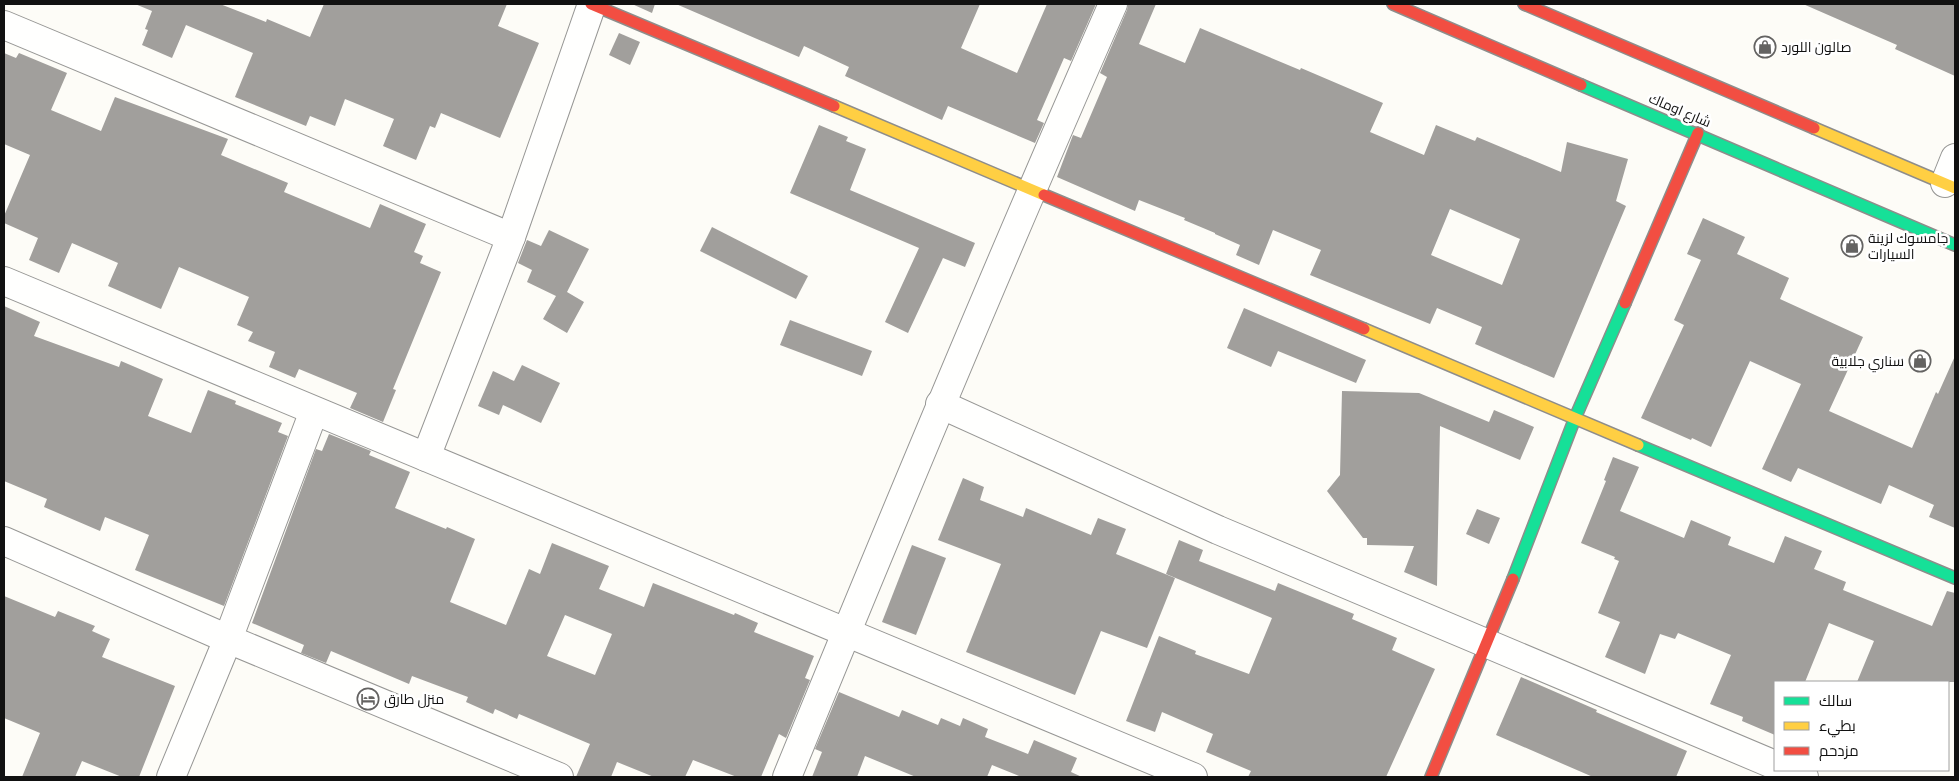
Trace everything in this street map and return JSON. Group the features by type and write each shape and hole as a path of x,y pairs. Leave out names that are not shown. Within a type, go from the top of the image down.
{"street":[{"path":"426,458 511,237 591,4 1955,578"},
{"path":"787,777 940,404 1113,4"},
{"name":"شارع اوماك","path":"1393,4 1955,244"},
{"path":"1524,4 1950,185 1955,158"},
{"path":"4,25 511,237"},
{"path":"1431,777 1531,536 1575,418 1698,134"},
{"path":"4,281 1194,777"},
{"path":"940,404 1218,530 1774,765"},
{"path":"171,777 228,639 314,411"},
{"path":"4,541 228,639 559,777"},
{"path":"1789,771 1804,777"}],"building":[{"path":"135,4 220,4 266,22 267,19 310,37 324,4 507,4 498,26 539,43 500,138 441,113 435,128 430,126 416,160 383,146 394,119 345,99 335,126 310,116 306,126 235,97 253,53 186,25 172,58 142,45 148,30 145,29 152,11"},
{"path":"632,4 655,4 652,13"},
{"path":"676,4 980,4 961,48 1017,73 1047,4 1096,4 1071,61 1064,58 1037,120 1044,123 1035,143 948,106 942,120 845,76 849,67 804,46 799,57"},
{"path":"1128,4 1156,4 1139,44 1185,63 1200,28 1383,103 1370,132 1424,155 1436,125 1475,141 1477,137 1561,172 1567,142 1628,159 1616,201 1626,206 1554,378 1475,344 1482,327 1437,308 1430,324 1310,275 1321,250 1273,230 1259,265 1236,255 1240,245 1184,220 1185,218 1139,200 1135,211 1057,177 1073,135 1081,138 1107,77 1100,73","holes":["1450,209 1520,239 1502,285 1431,255"]},
{"path":"1803,4 1955,4 1955,76 1895,49 1897,45"},
{"path":"619,33 640,42 630,65 609,55"},
{"path":"4,53 16,58 19,53 67,73 51,110 101,131 115,97 228,139 221,155 288,183 284,192 370,228 380,204 426,224 414,252 423,256 420,263 441,272 393,389 396,390 383,422 350,408 357,393 299,369 295,378 269,367 275,352 248,341 253,332 237,325 249,297 179,267 161,309 108,286 118,263 72,243 59,273 29,260 38,238 4,223 4,216 30,155 4,144"},
{"path":"819,125 848,137 846,141 866,149 850,190 975,243 965,267 943,258 908,333 885,322 919,248 790,193"},
{"path":"1703,218 1745,237 1737,254 1789,278 1780,299 1863,337 1829,411 1912,448 1936,392 1938,394 1955,356 1955,528 1929,517 1934,505 1889,485 1881,504 1798,468 1791,482 1762,469 1801,384 1750,361 1711,447 1641,418 1684,325 1674,320 1701,260 1687,254"},
{"path":"712,227 808,276 796,299 700,251"},
{"path":"549,230 589,249 567,292 584,302 567,333 543,319 556,296 527,282 532,270 518,263 527,240 541,246"},
{"path":"4,306 40,322 34,336 119,367 121,361 163,379 148,416 191,433 208,390 236,401 235,404 282,423 278,432 288,436 224,606 135,570 149,535 105,517 100,531 44,507 47,499 4,481"},
{"path":"1244,308 1366,360 1356,383 1278,351 1271,367 1227,348"},
{"path":"790,320 872,351 862,376 780,345"},
{"path":"522,365 560,383 541,423 503,405 499,415 478,406 493,371 514,381"},
{"path":"1342,391 1419,393 1489,422 1494,410 1534,427 1520,460 1440,426 1437,586 1404,572 1414,546 1367,545 1367,538 1363,538 1327,491 1340,475"},
{"path":"329,434 371,451 369,455 410,472 395,508 475,539 450,602 506,625 529,569 540,574 552,543 609,566 599,589 644,607 653,583 758,623 754,632 814,656 805,678 810,680 786,738 779,734 761,777 737,777 693,760 685,777 654,777 617,762 611,777 576,777 590,744 519,714 517,719 495,709 493,714 466,702 468,697 412,676 409,684 331,651 326,663 301,653 304,645 252,623 316,449 322,451","holes":["565,615 612,634 595,675 547,656"]},
{"path":"1613,457 1639,467 1620,511 1684,538 1691,520 1731,537 1728,545 1774,563 1785,536 1822,551 1814,569 1846,582 1843,590 1932,626 1947,591 1955,593 1955,682 1857,681 1874,641 1829,623 1805,681 1774,681 1774,735 1742,721 1743,717 1710,704 1731,655 1678,633 1675,639 1660,634 1645,674 1605,657 1620,622 1598,613 1619,561 1614,559 1615,557 1581,543 1606,481 1604,480"},
{"path":"963,478 984,487 980,500 1023,517 1026,508 1091,535 1098,518 1126,529 1116,554 1175,578 1147,648 1101,631 1075,695 966,652 1001,564 938,540"},
{"path":"1477,509 1500,518 1489,544 1466,534"},
{"path":"1179,540 1203,550 1199,561 1275,591 1278,583 1354,614 1352,619 1397,638 1392,650 1435,669 1386,777 1248,777 1251,771 1206,752 1213,734 1162,712 1155,732 1126,721 1159,636 1196,651 1195,654 1249,674 1272,618 1166,574"},
{"path":"912,545 946,558 916,635 882,622"},
{"path":"4,596 55,617 58,611 95,626 92,631 110,639 102,657 175,686 139,777 122,777 82,761 75,777 22,777 40,733 4,718"},
{"path":"1521,677 1687,751 1676,777 1593,777 1496,735"},
{"path":"839,692 899,717 902,710 938,725 941,718 960,726 963,718 988,729 985,737 1028,754 1034,740 1077,758 1071,772 1082,777 1018,777 992,765 987,777 916,777 865,756 857,777 812,777 822,752 815,749"}],"traffic: fast":[{"path":"1581,85 1955,245"},
{"path":"1513,579 1575,418 1625,303"},
{"path":"1638,445 1955,578"}],"traffic: slow":[{"path":"834,106 1044,195"},
{"path":"1814,128 1955,188"},
{"path":"1364,329 1638,445"}],"traffic: jam":[{"path":"591,4 834,106"},
{"path":"1393,4 1581,85"},
{"path":"1524,4 1814,128"},
{"path":"1625,303 1698,133"},
{"path":"1044,195 1364,329"},
{"path":"1431,777 1513,579"}],"place":[{"name":"صالون اللورد","path":"1765,47"},
{"name":"جامسوك لزينة السيارات","path":"1852,246"},
{"name":"سناري جلابية","path":"1920,361"},
{"name":"منزل طارق","path":"368,699"}]}
